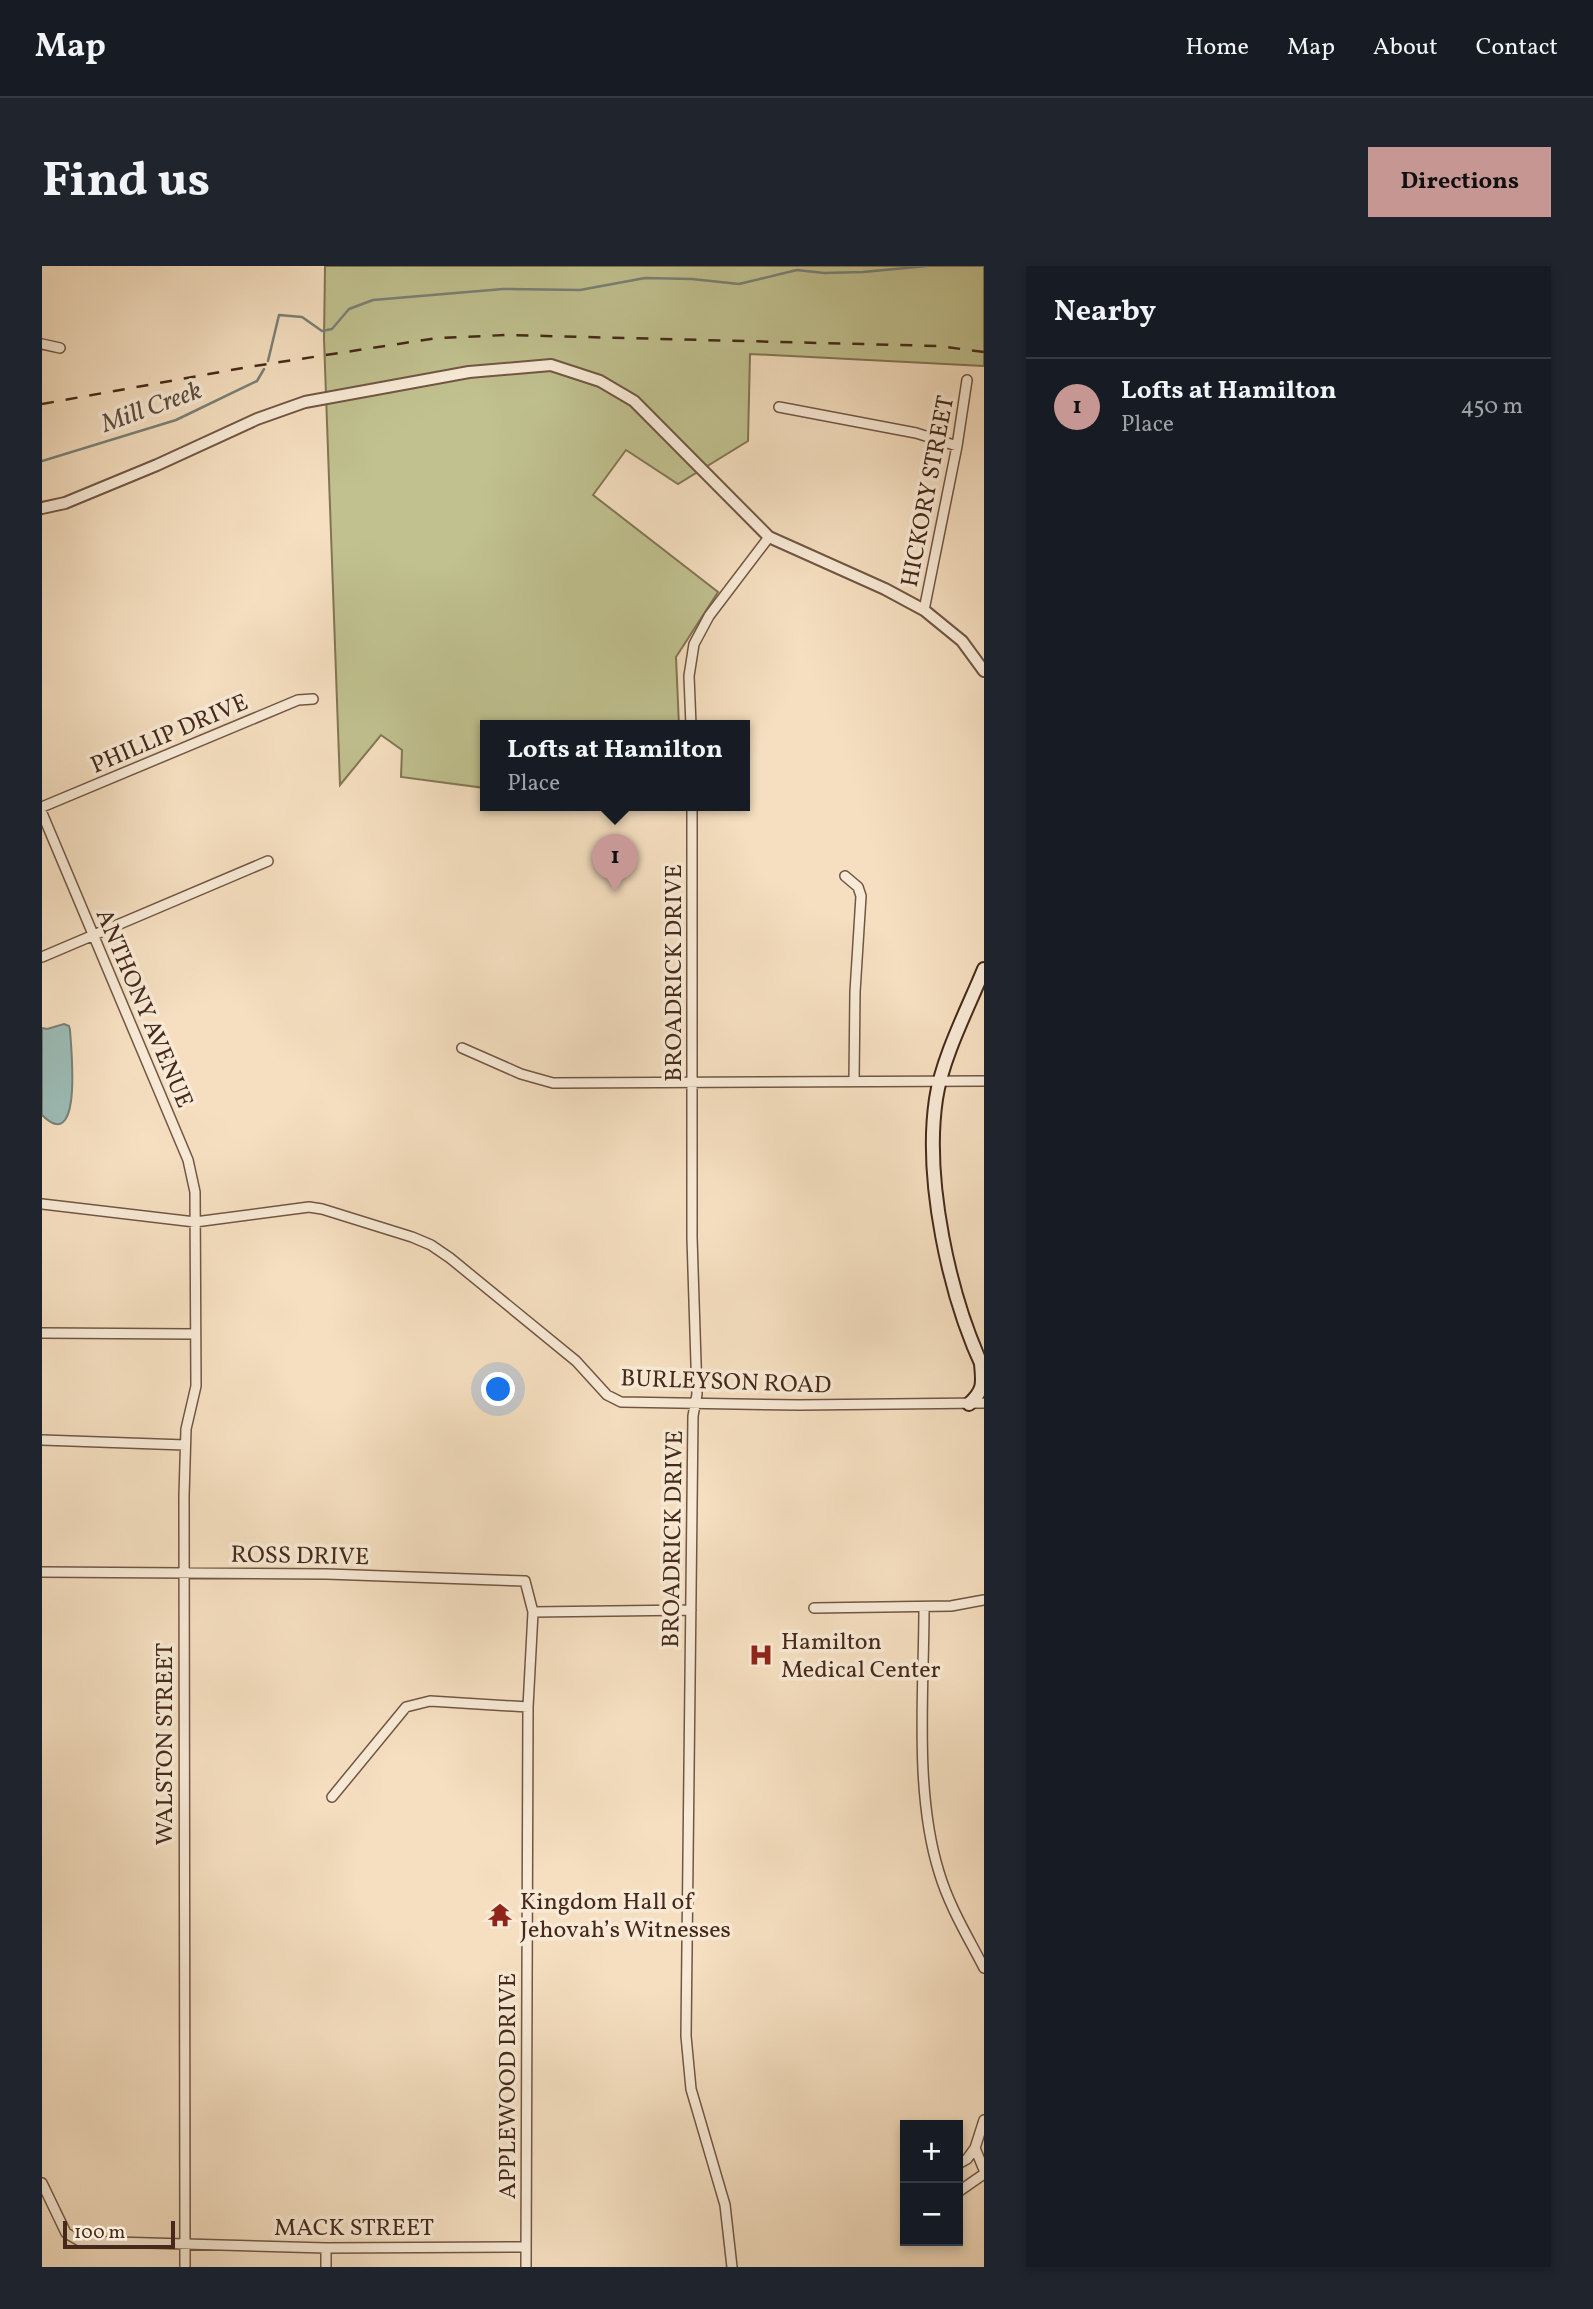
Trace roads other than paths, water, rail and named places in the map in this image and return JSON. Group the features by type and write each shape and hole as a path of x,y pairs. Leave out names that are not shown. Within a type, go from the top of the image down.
{"main road":[{"path":"969,1404 979,1395 983,1386 983,1367 961,1312 937,1201 933,1154 936,1098 940,1083 957,1033 984,969"}],"street":[{"path":"42,344 60,348"},
{"path":"42,508 65,503 257,419 305,402 469,372 551,365 600,381 634,401 768,537 885,589 924,610 962,641 984,671"},
{"name":"HICKORY STREET","path":"924,610 957,446 967,380"},
{"path":"779,407 916,433 957,446"},
{"path":"691,720 689,676 694,644 709,616 768,537"},
{"name":"PHILLIP DRIVE","path":"42,807 298,700 313,699"},
{"name":"BROADRICK DRIVE","path":"692,811 692,1238 697,1394 693,1416 686,2004 688,2062 695,2106 724,2205 732,2267"},
{"name":"ANTHONY AVENUE","path":"42,813 188,1160 195,1192 195,1222"},
{"path":"42,957 268,861"},
{"path":"845,876 858,887 861,896 855,992 854,1081"},
{"path":"462,1048 518,1073 553,1083 984,1081"},
{"name":"BURLEYSON ROAD","path":"42,1204 195,1222 309,1207 336,1212 412,1237 430,1245 477,1280 576,1361 612,1399 621,1402 984,1403"},
{"name":"WALSTON STREET","path":"185,2267 183,1572 186,1429 196,1386 195,1222"},
{"path":"42,1333 194,1334"},
{"path":"42,1440 185,1445"},
{"name":"ROSS DRIVE","path":"42,1572 183,1572 525,1581 533,1612"},
{"path":"814,1608 951,1606 984,1600"},
{"path":"924,1607 925,1807 939,1872 954,1912 984,1968"},
{"path":"533,1612 691,1610"},
{"name":"APPLEWOOD DRIVE","path":"526,2267 528,1707 533,1612"},
{"path":"332,1797 406,1707 430,1701 528,1707"},
{"path":"963,2161 975,2148 984,2120"},
{"path":"963,2188 984,2172 975,2148"},
{"name":"MACK STREET","path":"42,2183 66,2233 80,2241 326,2248 525,2247"},
{"path":"326,2248 326,2267"}],"water":[{"path":"64,1024 69,1026 70,1030 72,1094 64,1121 55,1124 42,1115 42,1028"}],"waterway":[{"name":"Mill Creek","path":"268,361 279,315 302,317 322,331 332,329 349,309 373,300 503,289 580,290 645,278 739,284 797,270 824,273 863,272 927,266"},
{"name":"Mill Creek","path":"42,461 176,420 257,381 264,369"}],"railway":[{"path":"42,404 248,367 437,338 507,335 938,346 984,352"}],"place":[{"name":"Lofts at Hamilton","path":"615,892"},
{"name":"Hamilton Medical Center","path":"761,1655"},
{"name":"Kingdom Hall of Jehovah’s Witnesses","path":"500,1915"}]}
